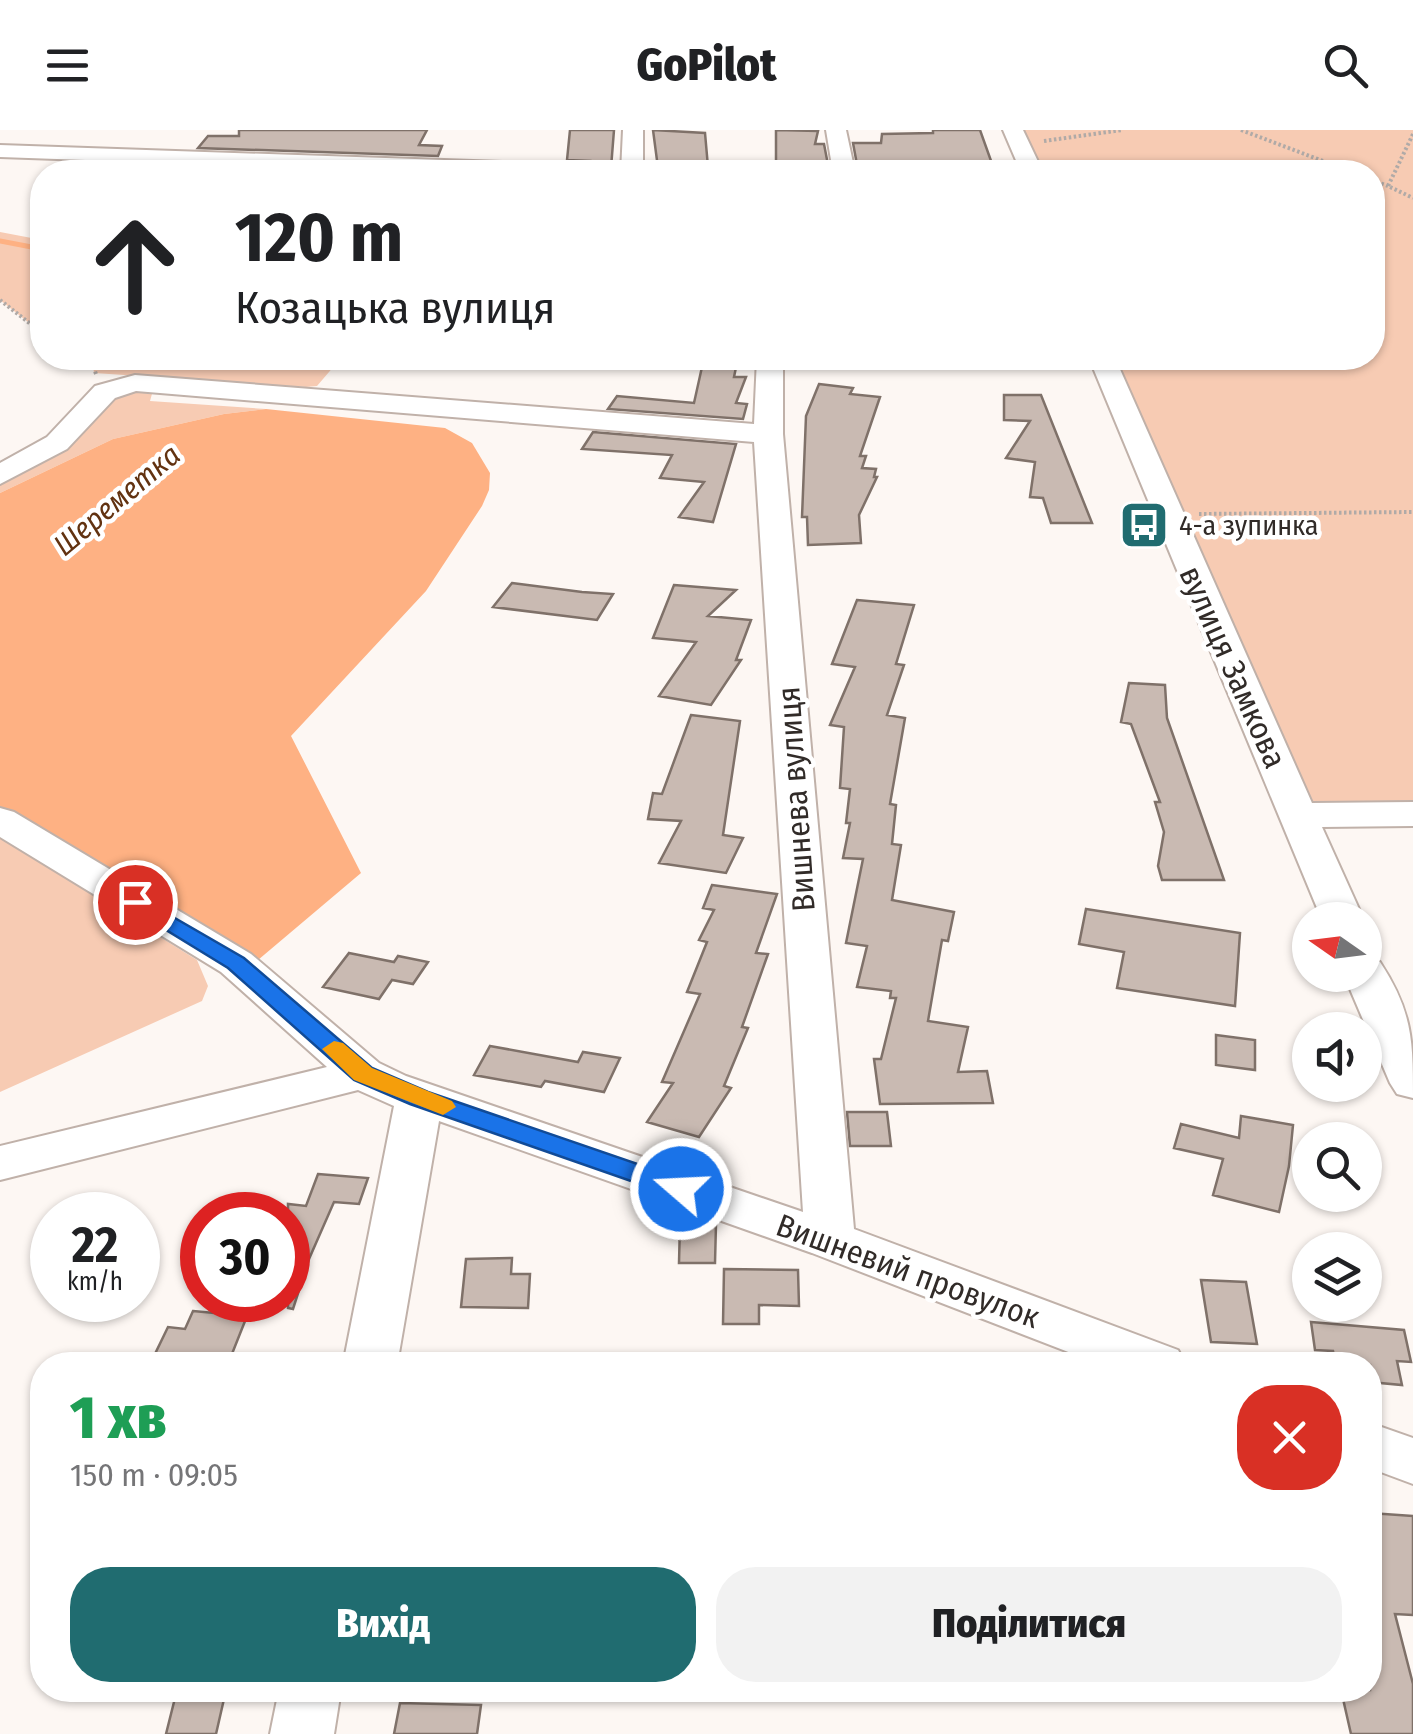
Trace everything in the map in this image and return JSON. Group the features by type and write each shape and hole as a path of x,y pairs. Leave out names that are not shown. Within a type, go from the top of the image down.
{"street":[{"path":"128,160 148,130"},
{"path":"632,160 633,130"},
{"path":"836,130 842,160"},
{"path":"1016,137 1027,160"},
{"path":"0,151 87,160"},
{"name":"Вишнева вулиця","path":"770,370 768,434 830,1240"},
{"name":"вулиця Замкова","path":"1107,370 1335,902"},
{"path":"0,475 57,444 105,392 135,383 768,434"},
{"path":"1298,814 1413,814"},
{"name":"Вишневий провулок","path":"0,820 236,963 363,1074 419,1098 830,1240 1125,1352"},
{"path":"1374,992 1413,1083"},
{"path":"0,1163 363,1074"},
{"path":"372,1352 419,1098"},
{"path":"1382,1449 1413,1460"},
{"path":"302,1734 308,1702"}],"path":[{"path":"1016,137 1122,130"},
{"path":"1241,130 1320,160"},
{"path":"1388,186 1413,134"},
{"path":"1385,185 1413,198"},
{"path":"0,300 30,324"},
{"path":"1166,514 1413,512"}],"shaded area":[{"path":"1012,130 1413,130 1413,813 1298,815 1107,370 1385,370 1385,160 1026,160"},
{"path":"0,232 30,238 30,324 0,300"},
{"path":"94,370 331,370 317,386 306,387"},
{"path":"155,383 150,401 266,409 224,414 113,439 0,493 0,475 95,401"},
{"path":"0,837 197,960 208,986 202,1001 0,1092"}],"water":[{"path":"266,409 445,428 472,443 490,473 489,490 482,506 426,591 291,736 361,873 258,960 0,812 0,493 113,439 224,414"}],"building":[{"path":"239,130 427,130 419,145 442,146 438,156 198,148 208,136 239,136"},
{"path":"570,130 614,130 612,160 567,160"},
{"path":"653,130 705,133 707,160 657,160"},
{"path":"776,130 818,131 815,144 824,144 827,160 776,160"},
{"path":"980,130 991,160 856,160 853,143 881,143 882,134"},
{"path":"701,370 735,370 734,377 746,377 736,403 747,404 743,419 608,409 617,396 694,403"},
{"path":"819,384 853,388 850,394 880,397 860,456 866,456 862,468 876,469 877,477 859,515 861,543 808,545 807,517 802,517 806,416"},
{"path":"1004,395 1041,395 1092,523 1051,523 1043,498 1030,497 1035,462 1006,458 1030,421 1004,420"},
{"path":"593,432 736,444 713,522 679,517 704,482 660,478 672,455 582,449"},
{"path":"512,583 613,594 597,620 493,607"},
{"path":"674,585 736,590 708,616 751,620 736,660 741,660 711,705 659,696 696,642 653,638"},
{"path":"857,600 914,605 896,664 904,665 887,715 905,718 890,804 896,805 892,844 901,845 892,900 954,912 948,941 942,940 928,1021 968,1027 958,1072 987,1071 993,1103 880,1104 874,1059 881,1059 896,998 890,998 891,991 857,987 867,946 846,943 863,859 843,858 850,823 846,823 850,789 840,788 844,727 830,725 855,667 832,664"},
{"path":"1129,683 1165,685 1167,718 1224,880 1162,880 1158,866 1164,832 1155,802 1160,802 1131,724 1121,722"},
{"path":"691,715 740,721 723,835 743,838 726,873 659,863 681,821 648,819 653,793 662,794"},
{"path":"712,885 777,894 756,953 768,954 742,1027 748,1028 724,1086 731,1088 699,1137 647,1122 673,1083 662,1082 700,994 687,992 707,942 699,940 714,910 703,908"},
{"path":"1086,909 1240,933 1235,1006 1117,988 1124,952 1079,944"},
{"path":"349,953 394,962 398,956 428,962 413,984 392,980 379,999 323,987"},
{"path":"1216,1035 1255,1040 1255,1070 1216,1065"},
{"path":"490,1046 578,1062 583,1052 620,1058 604,1092 545,1081 541,1087 474,1075"},
{"path":"847,1112 887,1112 891,1146 850,1146"},
{"path":"1241,1116 1292,1125 1289,1166 1279,1212 1213,1195 1223,1159 1174,1148 1181,1124 1239,1138"},
{"path":"318,1174 368,1178 359,1204 334,1202 310,1257 310,1195"},
{"path":"680,1224 716,1224 715,1263 679,1263"},
{"path":"512,1258 511,1274 530,1274 528,1308 461,1307 466,1259"},
{"path":"724,1269 798,1270 799,1306 759,1305 759,1324 723,1324"},
{"path":"1201,1280 1246,1282 1257,1344 1211,1342"},
{"path":"188,1322 245,1322 233,1352 156,1352 168,1327 185,1329"},
{"path":"1311,1322 1404,1330 1411,1362 1397,1361 1402,1385 1382,1383 1382,1352 1315,1350"},
{"path":"1382,1514 1413,1516 1413,1615 1395,1614 1413,1684 1413,1734 1351,1734 1344,1702 1382,1702"},
{"path":"174,1702 223,1702 216,1734 166,1734"},
{"path":"400,1703 481,1705 477,1734 394,1734"}],"waterway":[{"name":"Шереметка","path":"0,241 30,247"}],"slow traffic":[{"path":"334,1049 363,1074 443,1107"}],"place":[{"name":"4-а зупинка","path":"1144,525"}],"route":[{"path":"135,902 236,963 363,1074 419,1098 681,1189"}]}
